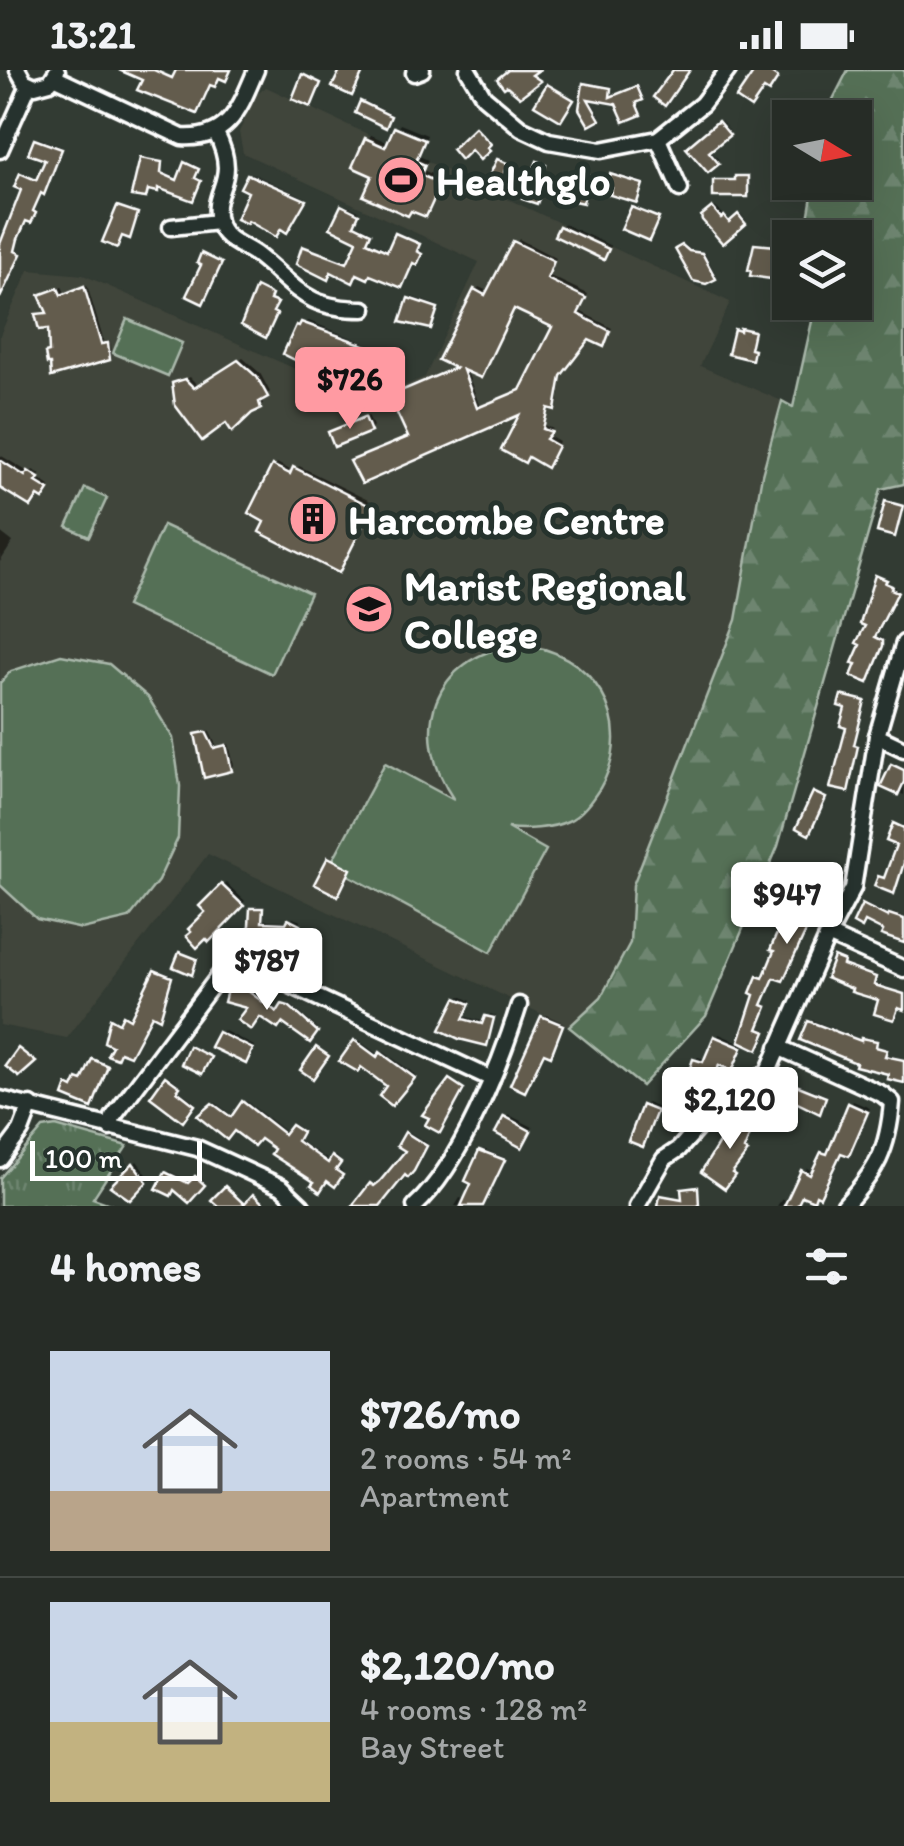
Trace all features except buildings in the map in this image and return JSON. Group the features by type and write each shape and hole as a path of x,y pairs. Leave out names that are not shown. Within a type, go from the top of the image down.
{"street":[{"path":"18,70 30,85 40,86 56,74 182,137 200,138 231,120 256,70"},
{"path":"468,70 484,97 521,128 550,141 601,150 658,139 702,104 728,70"},
{"path":"0,150 30,85"},
{"path":"216,132 229,164 218,209 218,222 225,235 258,256 292,288 330,307 364,310"},
{"path":"658,139 680,189"},
{"path":"171,228 218,222"},
{"path":"637,1206 664,1159 679,1149 715,1108 768,1072 855,877 866,786 904,643"},
{"path":"877,736 904,749"},
{"path":"828,935 904,969"},
{"path":"110,1128 113,1118 225,968 239,961 492,1079"},
{"path":"415,1206 443,1176 492,1079 519,1006"},
{"path":"778,1048 892,1102 883,1154 874,1173 849,1205"},
{"path":"0,1099 198,1148 282,1187 302,1206"},
{"path":"0,1159 20,1132 31,1105"}],"shaded area":[{"name":"Marist Regional College","path":"266,87 730,302 700,366 782,401 762,475 736,620 633,885 630,943 601,997 569,1027 208,854 67,1038 0,1025 0,335 29,270 83,275 368,401 425,377 479,262 243,153 239,132 256,95"}],"green space":[{"path":"848,70 904,70 904,484 881,489 778,846 706,1016 642,1086 569,1027 601,997 630,943 633,885 736,620 762,475 782,401 793,407 812,320 872,320 872,220 808,220 811,200 872,200 872,100 833,100"},
{"path":"127,319 182,343 168,376 113,353"},
{"path":"85,488 107,498 89,537 67,527"},
{"path":"163,525 310,593 272,674 126,606"},
{"path":"517,645 544,649 587,674 611,714 614,738 611,763 600,788 578,815 546,827 507,828 546,850 491,952 330,865 385,763 454,800 432,749 431,724 436,702 448,681 465,664 488,652"},
{"path":"61,655 109,664 148,697 173,738 180,786 178,838 158,881 129,918 82,929 37,919 0,885 0,683 11,671"},
{"path":"56,1126 127,1146 93,1198 115,1206 0,1206 0,1178 43,1128"}],"place":[{"name":"Healthglo","path":"401,180"},
{"name":"Harcombe Centre","path":"313,519"},
{"name":"Marist Regional College","path":"369,609"}]}
